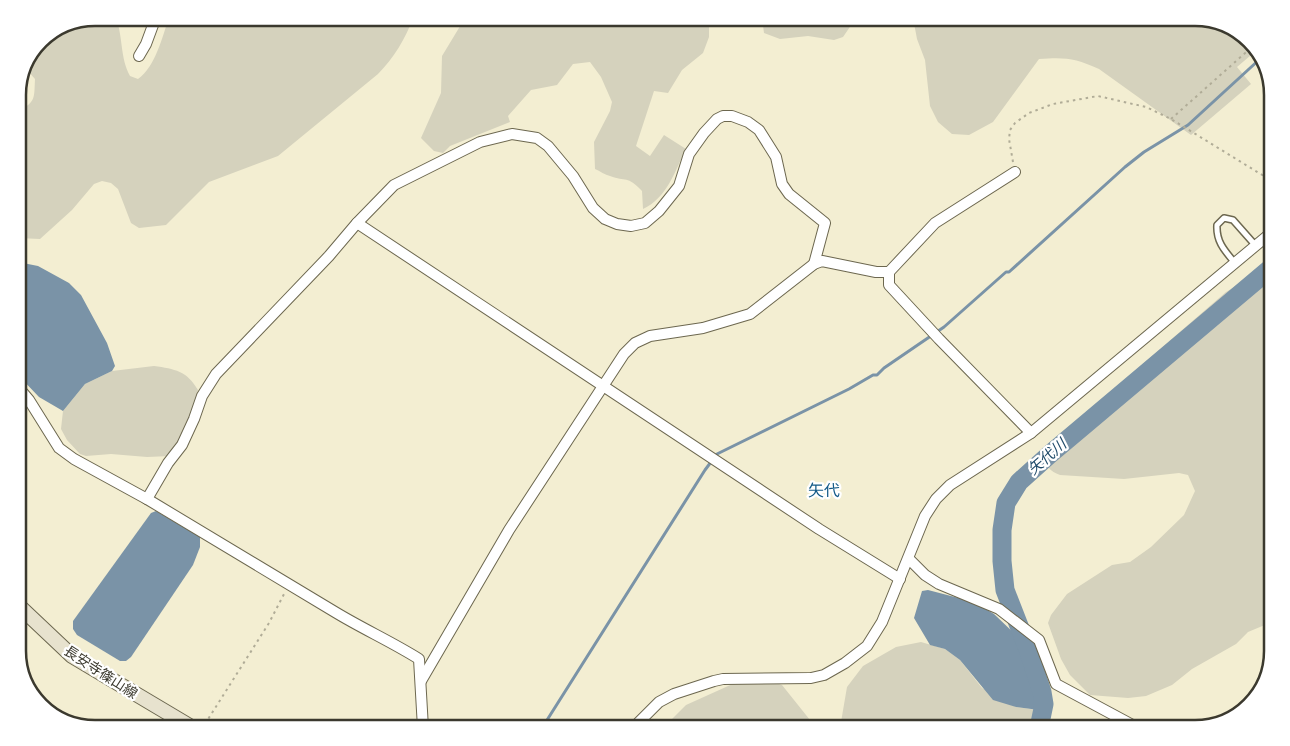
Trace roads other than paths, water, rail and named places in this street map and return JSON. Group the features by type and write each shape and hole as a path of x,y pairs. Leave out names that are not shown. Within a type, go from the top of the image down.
{"main road":[{"name":"長安寺篠山線","path":"26,613 72,656 176,720"}],"street":[{"path":"139,56 153,26"},
{"path":"147,499 168,463 182,445 202,396 216,374 394,185 480,142 512,134 537,138 548,146 573,176 593,208 605,218 617,224 631,226 645,223 660,211 679,186 689,154 704,133 717,119 723,116 732,116 748,122 759,130 776,157 782,184 789,194 825,223 814,264"},
{"path":"1015,172 935,223 889,272 889,285 939,340 995,394 1031,433"},
{"path":"357,223 819,529 900,579"},
{"path":"641,720 659,702 674,694 714,681 723,679 811,678 824,675 845,663 867,646 882,622 926,516 936,499 950,484 1031,433 1264,239"},
{"path":"422,680 509,530 602,385 624,354 635,343 650,336 703,328 750,314 814,264 822,260 876,272 889,272"},
{"path":"26,396 59,448 74,459 147,499 289,585 419,659 422,680 423,720"},
{"path":"909,559 925,575 939,584 999,608 1039,640 1056,684 1123,720"}],"lane":[{"path":"1235,263 1223,249 1216,236 1216,225 1224,218 1233,220 1256,246"}],"water":[{"path":"26,264 38,266 69,283 81,295 107,343 115,366 112,371 85,384 63,411 39,397 26,383"},
{"path":"156,511 200,537 200,547 193,565 131,657 126,661 120,661 77,635 73,629 73,621 151,513"},
{"path":"928,590 974,602 994,614 1020,639 1039,710 1016,707 993,700 960,660 945,649 930,645 914,618 922,591"}],"waterway":[{"path":"547,720 717,454 849,389 873,375 877,375 884,368 944,327 1006,272 1009,272 1125,167 1144,152 1188,125 1256,63"},
{"name":"矢代川","path":"1041,720 1044,704 1042,692 1028,649 1005,590 1002,561 1002,530 1006,503 1019,482 1049,455 1264,274"}],"district":[{"name":"矢代","path":"824,490"}]}
